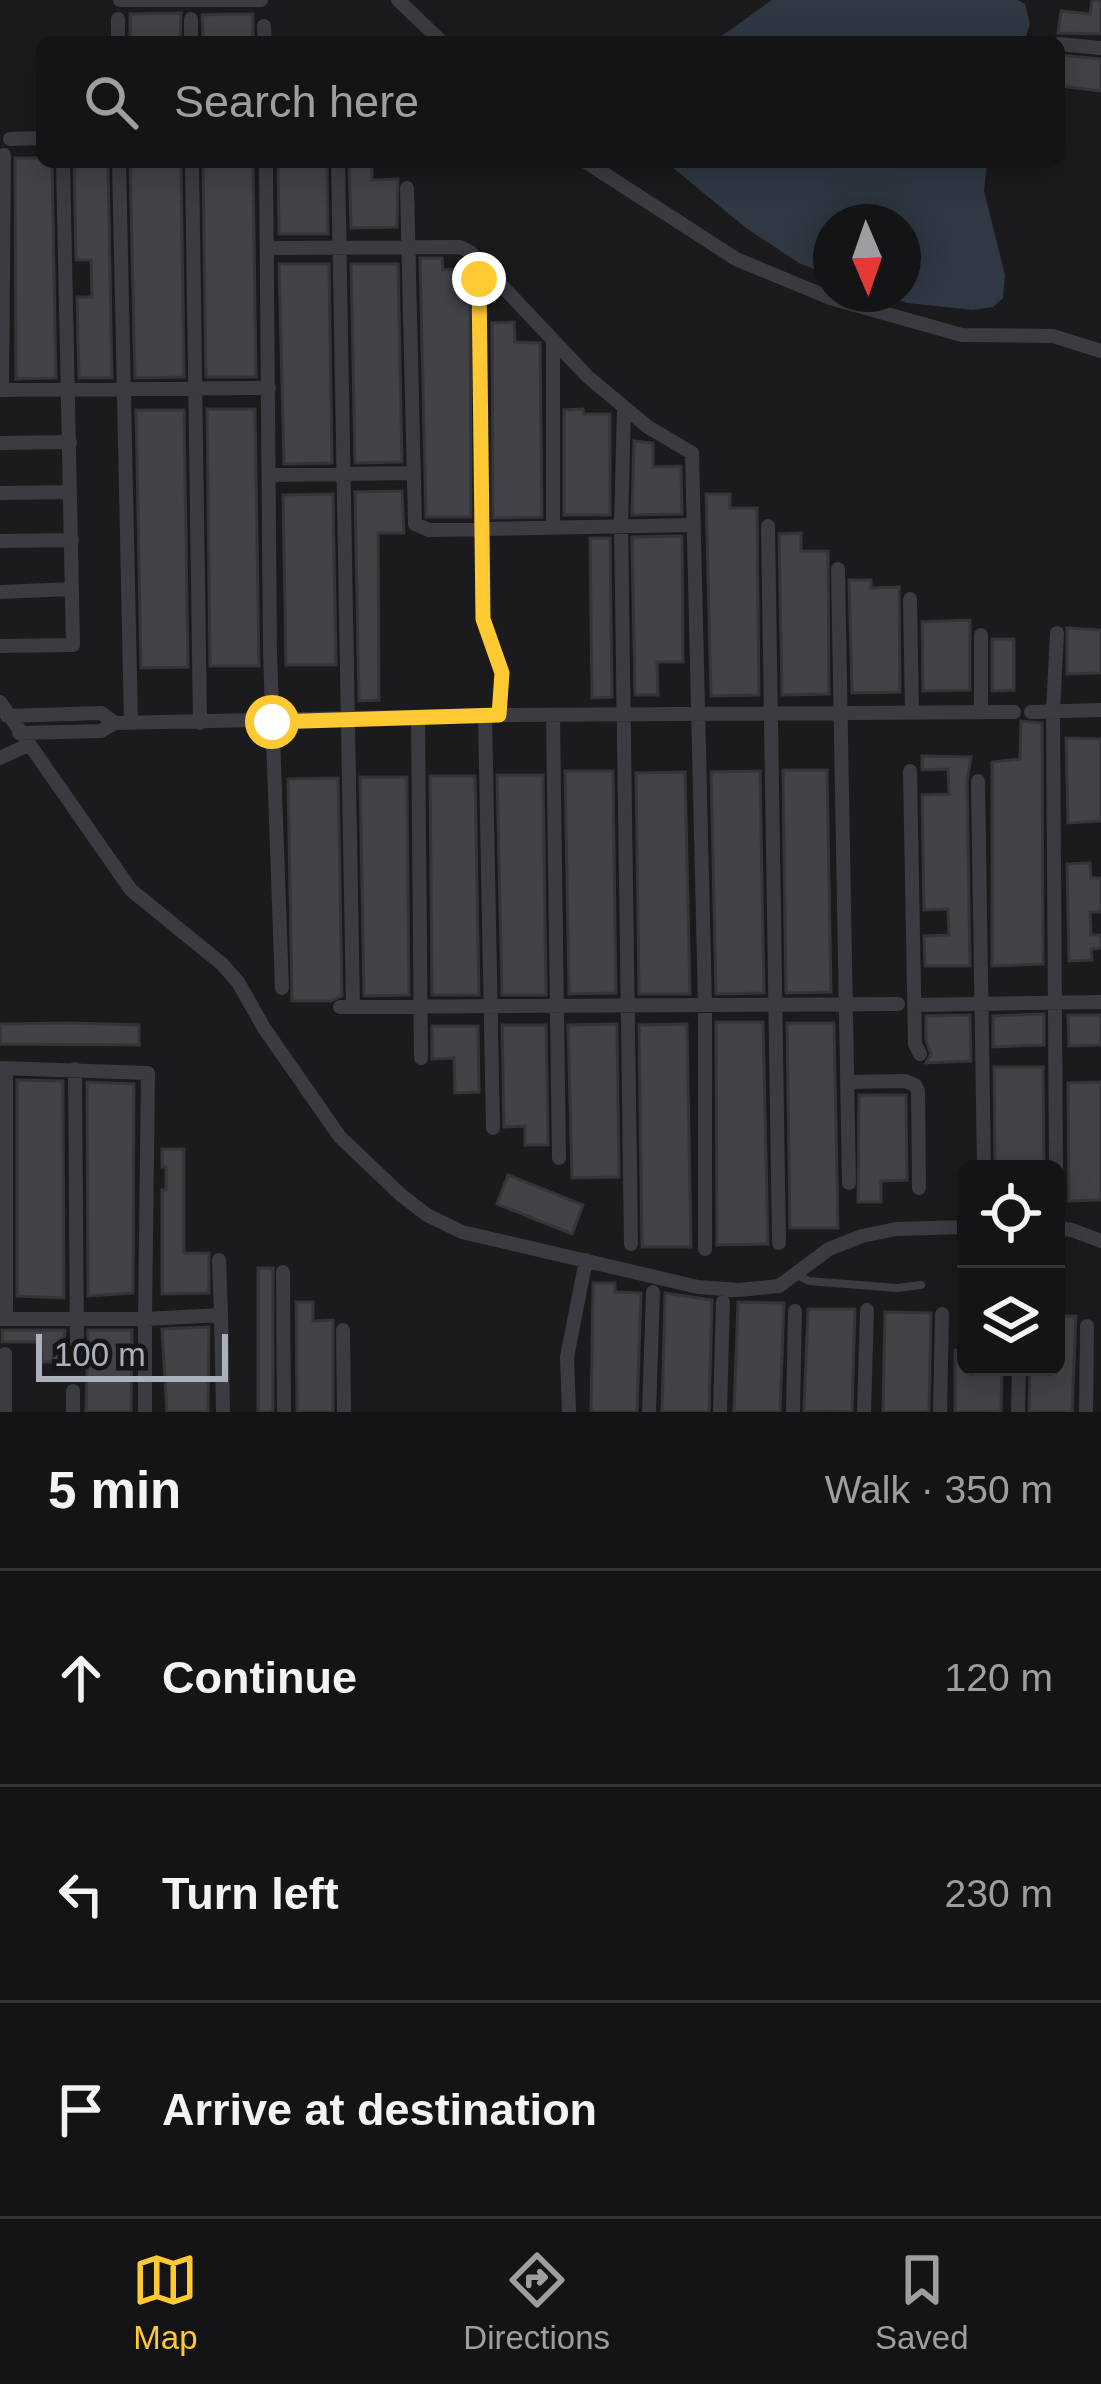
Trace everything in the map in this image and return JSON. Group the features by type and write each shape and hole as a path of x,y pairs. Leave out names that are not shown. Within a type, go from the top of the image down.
{"street":[{"path":"120,0 261,0"},
{"path":"398,0 436,36"},
{"path":"118,19 118,36"},
{"path":"191,19 191,36"},
{"path":"1065,45 1101,48"},
{"path":"10,139 36,138"},
{"path":"4,155 1,390 269,388"},
{"path":"0,646 73,645 63,168"},
{"path":"118,168 123,723"},
{"path":"192,168 200,722"},
{"path":"266,168 272,722 281,988"},
{"path":"338,168 348,720 346,1007 898,1004"},
{"path":"595,168 736,259 830,298 962,335 1053,335 1101,351"},
{"path":"407,188 415,524 429,530 694,524"},
{"path":"268,248 460,247 483,264 624,409 692,453 705,1004 705,1249"},
{"path":"483,264 479,279 483,619 502,673 492,715 489,1006 493,1128"},
{"path":"553,341 553,526"},
{"path":"624,409 621,524 631,1244"},
{"path":"0,443 70,442"},
{"path":"269,475 413,473"},
{"path":"0,493 70,492"},
{"path":"768,526 778,1244"},
{"path":"0,541 72,540"},
{"path":"838,568 849,1183"},
{"path":"0,592 73,589"},
{"path":"910,599 912,713"},
{"path":"1056,1160 1052,711 1057,633"},
{"path":"981,635 981,712"},
{"path":"3,709 100,713 123,723"},
{"path":"3,709 131,890 223,964 340,1136 427,1216 462,1232 698,1287 740,1290 779,1286 830,1249 862,1236 896,1229 957,1228"},
{"path":"1,757 24,739 101,731 123,723 1101,710"},
{"path":"553,715 559,1158"},
{"path":"418,718 421,1058"},
{"path":"910,771 915,1043 920,1054"},
{"path":"977,782 985,1160"},
{"path":"915,1005 1101,1002"},
{"path":"145,1412 145,1319 148,1073 3,1068 3,1319 75,1321 145,1319 221,1315"},
{"path":"75,1069 77,1349"},
{"path":"848,1082 915,1084 919,1188"},
{"path":"1065,1229 1101,1241"},
{"path":"219,1259 223,1412"},
{"path":"569,1412 566,1357 586,1260"},
{"path":"283,1272 284,1412"},
{"path":"649,1412 653,1292"},
{"path":"720,1412 723,1302"},
{"path":"864,1412 867,1310"},
{"path":"793,1412 796,1311"},
{"path":"940,1412 942,1314"},
{"path":"1086,1412 1087,1326"},
{"path":"343,1330 344,1412"},
{"path":"5,1354 5,1412"},
{"path":"1018,1412 1019,1376"},
{"path":"73,1391 74,1412"}],"lane":[{"path":"795,1274 809,1281 897,1288 921,1285"}],"water":[{"path":"772,0 1018,0 1025,4 1030,24 1026,36 721,36"},
{"path":"673,168 986,168 984,191 1005,275 1003,298 993,307 973,310 921,304 921,204 813,204 813,269 746,228"}],"building":[{"path":"1092,0 1101,0 1101,34 1058,33 1061,11 1090,14"},
{"path":"181,13 180,36 130,36 130,14"},
{"path":"253,14 253,36 203,36 202,15"},
{"path":"1065,56 1101,59 1101,91 1065,87"},
{"path":"15,158 36,158 36,168 52,168 56,378 16,379"},
{"path":"74,168 108,168 112,378 79,378 77,297 92,297 91,260 76,260"},
{"path":"130,168 181,168 184,377 135,378"},
{"path":"203,168 253,168 256,377 206,377"},
{"path":"278,168 327,168 328,234 279,234"},
{"path":"349,168 372,168 372,180 398,179 397,227 351,228"},
{"path":"420,258 442,258 443,270 470,269 471,517 426,517"},
{"path":"279,264 329,264 332,463 284,464"},
{"path":"351,264 398,264 402,462 355,463"},
{"path":"514,322 515,342 540,343 542,517 493,518 492,323"},
{"path":"207,409 255,409 259,666 210,666"},
{"path":"583,409 584,414 610,414 610,515 564,515 564,410"},
{"path":"136,410 184,410 188,667 141,668"},
{"path":"634,441 653,443 653,467 681,466 682,514 632,515"},
{"path":"402,491 404,533 378,533 379,700 359,701 355,492"},
{"path":"333,494 336,665 286,665 283,495"},
{"path":"706,494 730,494 730,508 757,508 759,695 711,696"},
{"path":"801,533 801,551 828,551 829,694 782,695 779,534"},
{"path":"682,536 683,662 657,662 658,695 635,695 632,537"},
{"path":"590,538 610,538 612,697 592,698"},
{"path":"849,580 871,580 871,588 899,587 900,692 852,693"},
{"path":"970,620 970,690 923,691 922,622"},
{"path":"1067,628 1101,630 1101,673 1067,674"},
{"path":"992,639 1014,639 1014,690 992,691"},
{"path":"1021,721 1042,723 1043,964 992,966 992,762 1020,759"},
{"path":"1066,738 1101,739 1101,821 1068,823"},
{"path":"922,756 971,757 967,781 970,966 925,966 924,936 949,935 948,909 924,910 922,795 949,794 948,769 922,770"},
{"path":"783,770 827,770 831,992 786,993"},
{"path":"565,771 613,771 616,993 569,994"},
{"path":"760,771 764,993 716,994 711,772"},
{"path":"685,772 690,994 639,994 636,773"},
{"path":"497,775 543,775 546,995 502,995"},
{"path":"430,776 475,776 479,995 432,995"},
{"path":"360,777 407,777 409,995 364,996"},
{"path":"338,778 342,996 331,1001 292,1001 288,779"},
{"path":"1090,863 1091,878 1101,878 1101,912 1090,912 1091,935 1101,935 1101,948 1091,949 1092,960 1069,961 1067,864"},
{"path":"1044,1014 1044,1045 993,1047 993,1016"},
{"path":"970,1015 971,1061 926,1063 931,1054 926,1016"},
{"path":"1068,1015 1101,1015 1101,1045 1069,1046"},
{"path":"716,1022 763,1022 768,1244 717,1245"},
{"path":"787,1023 834,1023 838,1228 790,1228"},
{"path":"0,1024 139,1025 139,1045 0,1044"},
{"path":"617,1024 619,1177 572,1178 568,1025"},
{"path":"687,1024 691,1247 642,1247 639,1025"},
{"path":"502,1025 546,1025 548,1145 525,1145 525,1126 504,1127"},
{"path":"432,1026 478,1026 479,1092 455,1093 454,1058 432,1059"},
{"path":"994,1067 1043,1067 1044,1160 995,1160"},
{"path":"17,1080 63,1081 64,1298 17,1296"},
{"path":"87,1082 134,1084 133,1293 88,1296"},
{"path":"1101,1082 1101,1200 1069,1201 1068,1083"},
{"path":"859,1095 906,1095 907,1180 881,1181 881,1202 858,1202"},
{"path":"162,1149 184,1149 184,1253 209,1253 209,1293 162,1294 166,1167 162,1167"},
{"path":"508,1175 583,1205 572,1234 497,1204"},
{"path":"258,1268 273,1268 273,1412 258,1412"},
{"path":"593,1283 615,1283 615,1292 641,1293 637,1412 591,1412"},
{"path":"665,1293 712,1300 709,1412 662,1412"},
{"path":"296,1302 313,1302 313,1321 333,1320 333,1412 297,1412"},
{"path":"738,1302 784,1303 780,1412 734,1412"},
{"path":"808,1309 855,1309 852,1412 804,1411"},
{"path":"885,1312 931,1313 929,1412 883,1412"},
{"path":"1065,1316 1076,1316 1072,1412 1029,1412 1030,1376 1065,1376"},
{"path":"209,1327 208,1412 167,1412 162,1329"},
{"path":"2,1330 65,1330 63,1362 42,1362 41,1342 2,1342"},
{"path":"88,1330 132,1330 131,1412 86,1412"},
{"path":"957,1350 957,1376 1002,1376 1001,1412 955,1412"}],"route":[{"path":"272,722 499,715 502,673 483,619 479,279"}]}
